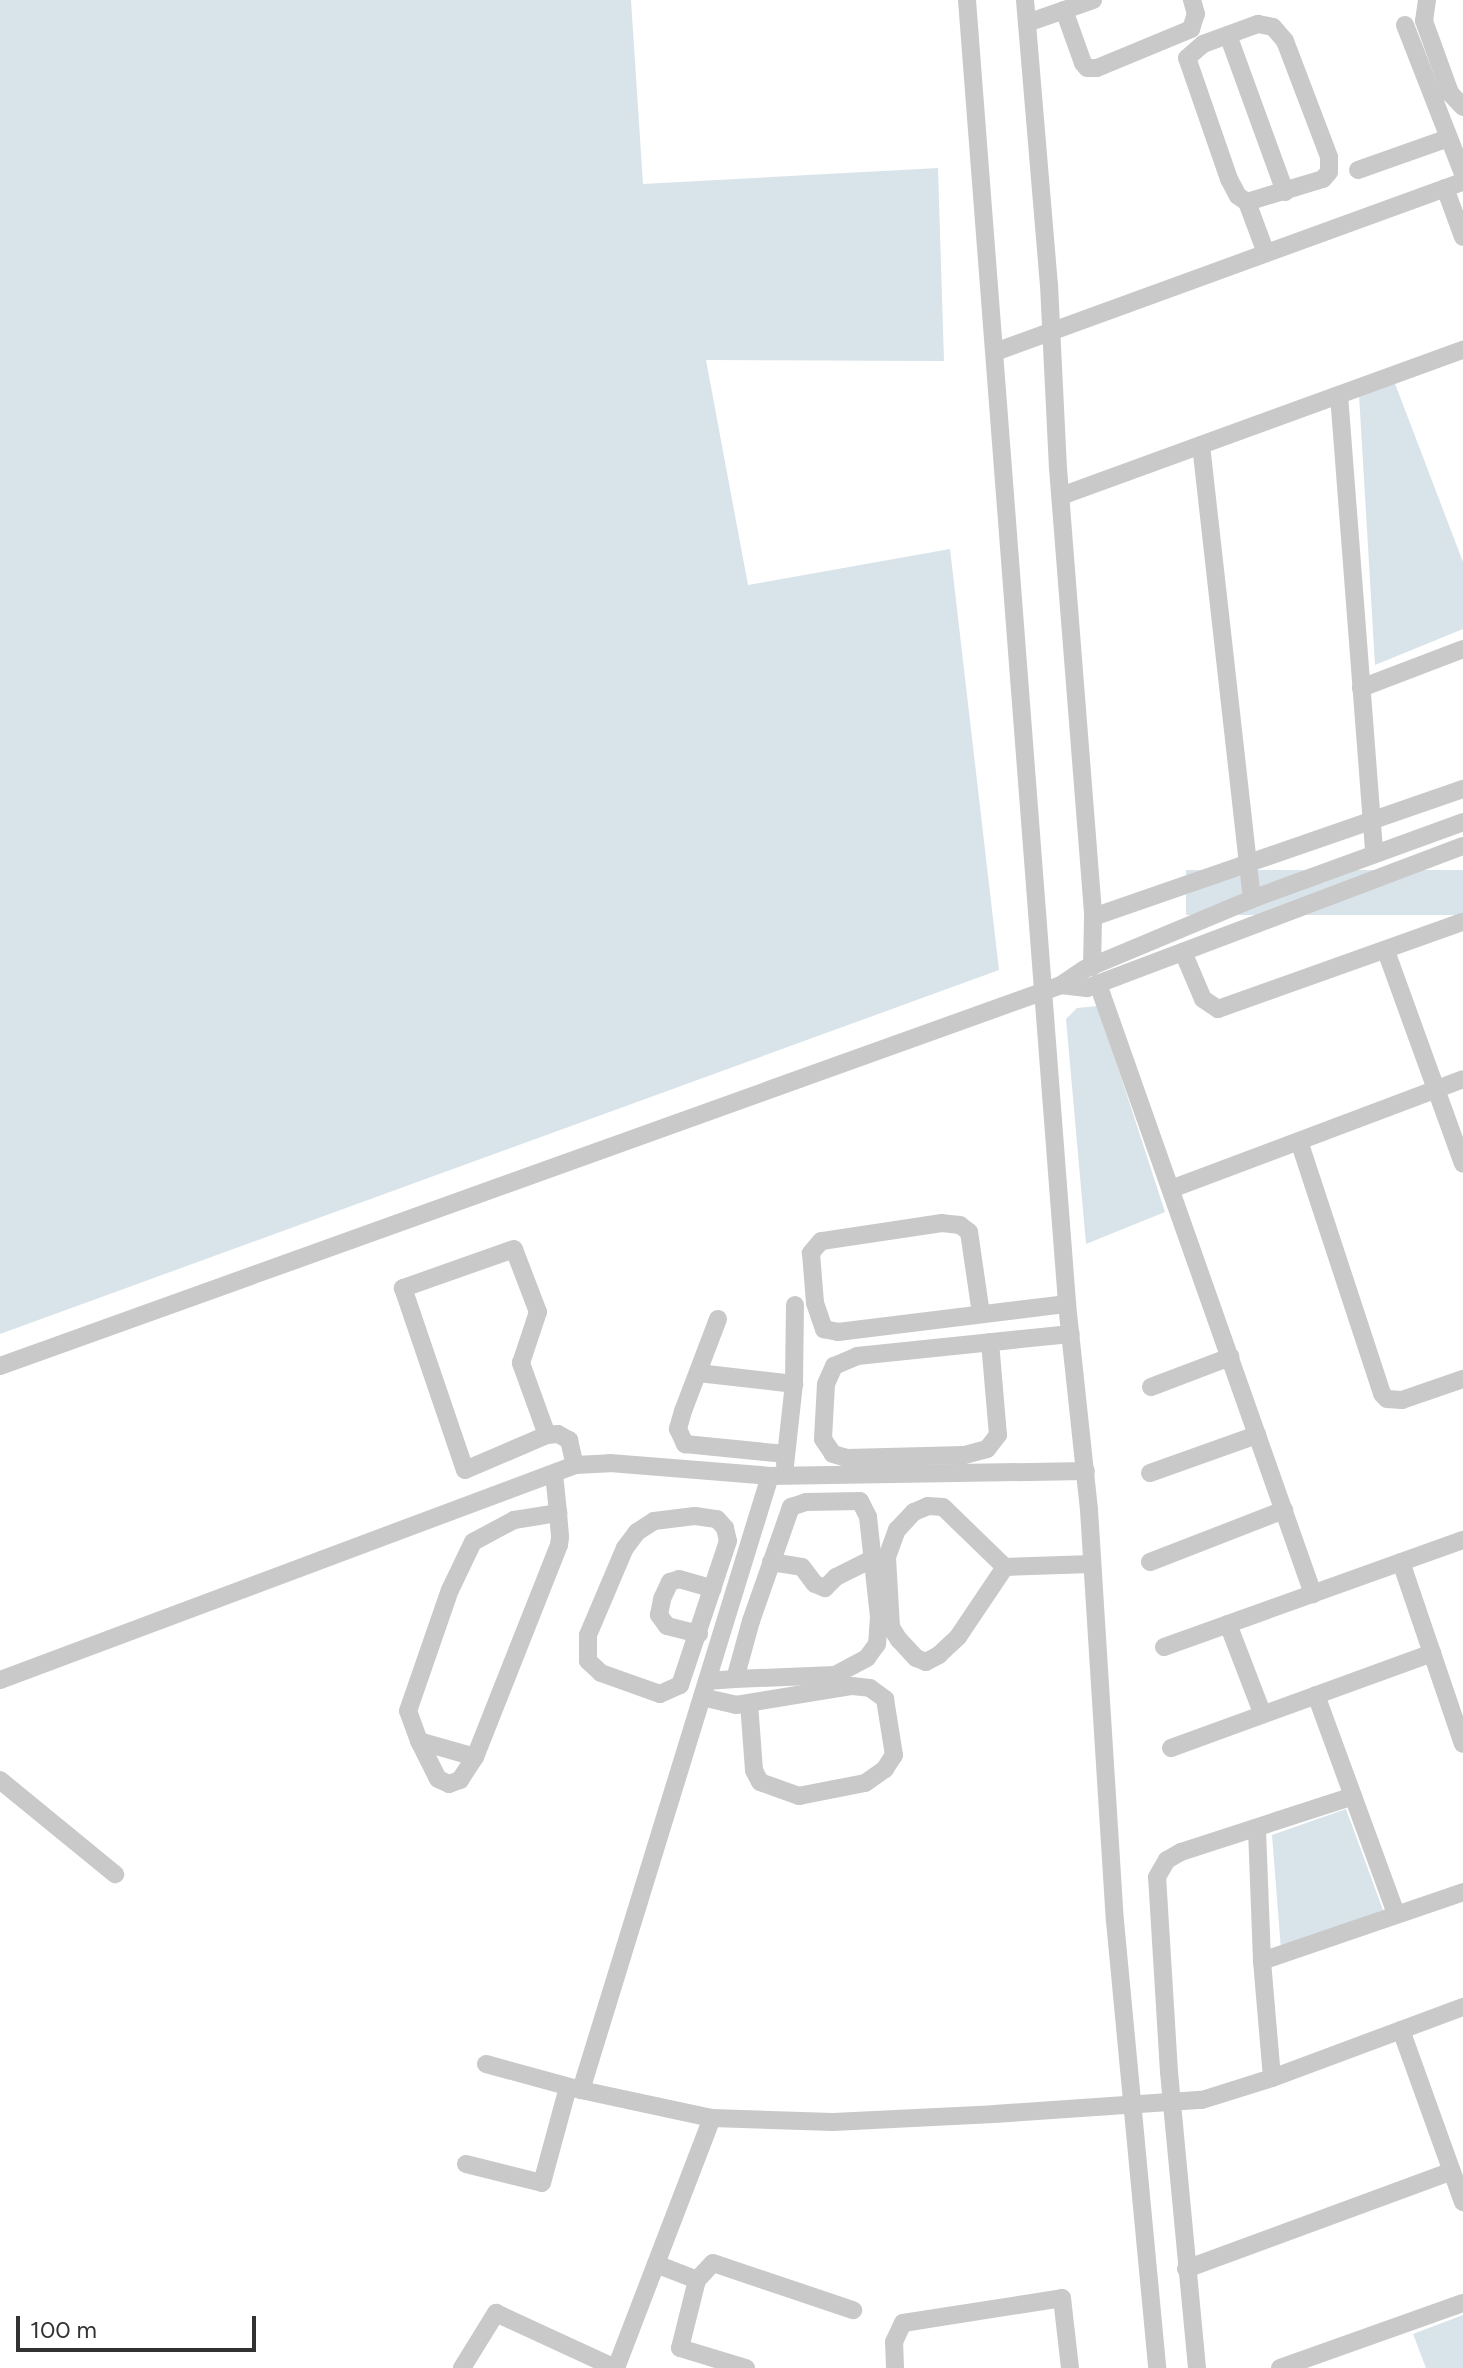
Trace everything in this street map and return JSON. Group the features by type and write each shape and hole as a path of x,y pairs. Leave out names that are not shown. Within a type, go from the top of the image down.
{"street":[{"path":"967,0 1052,989 1067,1304 1086,1471 1131,2104 1157,2368"},
{"path":"1025,0 1095,976 1313,1594"},
{"path":"1027,23 1093,0"},
{"path":"1064,10 1083,63 1087,68 1097,68 1191,29 1196,14 1192,0"},
{"path":"1427,0 1424,21 1450,93 1463,107"},
{"path":"1247,202 1323,179 1329,172 1329,157 1285,41 1273,27 1258,24 1228,35 1187,58 1229,179 1238,196 1247,202 1266,253"},
{"path":"1405,25 1463,174"},
{"path":"1228,35 1285,192"},
{"path":"1358,170 1449,138"},
{"path":"995,352 1454,185 1463,237"},
{"path":"1061,496 1463,350"},
{"path":"1339,395 1374,854"},
{"path":"1201,445 1252,899"},
{"path":"1361,688 1463,649"},
{"path":"1093,917 1463,789"},
{"path":"0,1366 1052,989 1087,988 1095,976 1252,899 1463,822"},
{"path":"1095,976 1183,952 1463,846"},
{"path":"1183,952 1203,999 1218,1009 1463,922"},
{"path":"1386,951 1463,1164"},
{"path":"1171,1189 1463,1079"},
{"path":"1299,1141 1382,1394 1387,1399 1402,1400 1463,1379"},
{"path":"981,1314 969,1232 960,1225 942,1223 821,1241 811,1253 815,1303 824,1329 838,1332 1067,1304"},
{"path":"547,1435 521,1363 538,1312 514,1249 403,1288 465,1470 547,1435 558,1434 569,1440 575,1465"},
{"path":"466,2164 542,2183 728,1613 786,1454 794,1384 795,1305"},
{"path":"718,1319 678,1429 685,1444 786,1454"},
{"path":"990,1342 998,1435 987,1449 964,1455 847,1458 833,1454 823,1439 826,1384 834,1366 857,1356 990,1342 1071,1334"},
{"path":"1151,1387 1230,1357"},
{"path":"698,1373 794,1384"},
{"path":"1150,1473 1257,1435"},
{"path":"0,1680 575,1465 610,1463 778,1476 1086,1471"},
{"path":"554,1474 558,1513 559,1545 475,1757 460,1780 449,1784 438,1779 408,1711 450,1590 473,1542 514,1520 558,1513"},
{"path":"704,1689 735,1679 835,1675 867,1658 877,1644 879,1617 868,1517 860,1501 806,1502 791,1507 735,1679"},
{"path":"1005,1567 958,1637 939,1655 926,1662 916,1658 891,1627 887,1557 897,1530 914,1512 928,1506 943,1507 1005,1567 1092,1564"},
{"path":"1150,1562 1284,1510"},
{"path":"695,1516 717,1519 725,1528 728,1541 713,1589 680,1685 660,1694 601,1673 588,1661 588,1635 625,1548 637,1532 654,1521 695,1516"},
{"path":"1164,1647 1463,1540"},
{"path":"771,1562 802,1567 815,1584 825,1588 836,1577 872,1559"},
{"path":"1401,1562 1459,1720 1463,1744"},
{"path":"699,1634 667,1626 659,1615 662,1599 670,1582 679,1579 713,1589"},
{"path":"707,1609 728,1613"},
{"path":"1228,1624 1263,1715"},
{"path":"1171,1748 1432,1653"},
{"path":"704,1689 736,1705 852,1686 870,1688 885,1699 894,1755 885,1769 865,1783 799,1796 760,1782 754,1770 749,1703"},
{"path":"1316,1695 1396,1914"},
{"path":"419,1741 475,1757"},
{"path":"0,1780 115,1874"},
{"path":"1197,2368 1171,2103 1157,1887 1160,1867 1181,1852 1257,1830 1353,1796"},
{"path":"1257,1830 1262,1961 1272,2078"},
{"path":"1262,1961 1463,1892"},
{"path":"486,2064 574,2089 712,2118 833,2122 1171,2103 1202,2100 1272,2078 1463,2007"},
{"path":"1401,2030 1463,2202"},
{"path":"462,2368 496,2313 615,2368 712,2118"},
{"path":"1186,2269 1452,2171"},
{"path":"746,2368 680,2348 697,2280 713,2263 853,2310"},
{"path":"656,2264 697,2280"},
{"path":"895,2368 894,2342 903,2323 1062,2298 1070,2368"},
{"path":"1280,2368 1463,2303"}],"shaded area":[{"path":"0,0 631,0 643,184 938,168 944,361 706,360 748,585 950,549 999,970 0,1334"},
{"path":"1394,381 1463,562 1463,629 1375,665 1359,395"},
{"path":"1186,870 1463,870 1463,915 1186,915"},
{"path":"1098,1006 1165,1212 1086,1244 1066,1019 1077,1008"},
{"path":"1346,1809 1383,1910 1281,1950 1272,1835"},
{"path":"1463,2315 1463,2368 1426,2368 1413,2334"}]}
